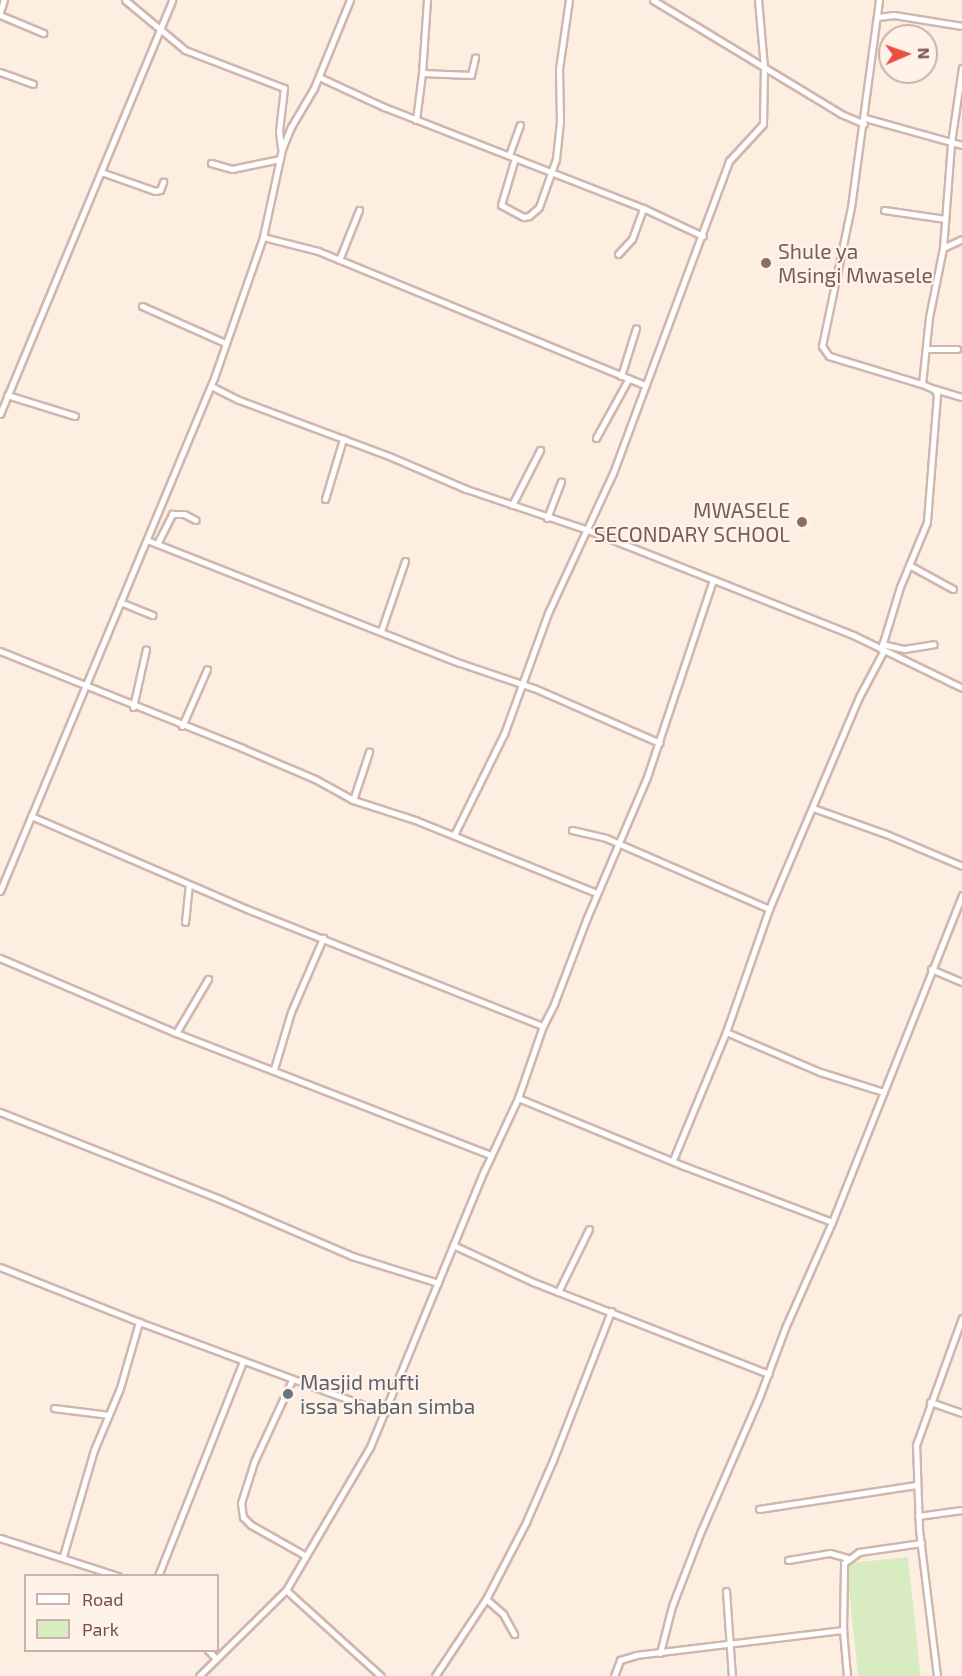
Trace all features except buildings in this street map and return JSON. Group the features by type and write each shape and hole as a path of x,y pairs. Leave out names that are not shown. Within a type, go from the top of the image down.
{"street":[{"path":"4,0 0,13 43,33"},
{"path":"125,0 185,50 284,88 279,131 282,149"},
{"path":"0,414 172,0"},
{"path":"0,891 190,432 212,386 263,237 282,149 319,77 350,0"},
{"path":"416,120 427,0"},
{"path":"520,125 501,203 502,208 524,217 534,214 552,172 560,121 561,53 569,0"},
{"path":"653,0 841,114 962,146"},
{"path":"454,835 504,734 548,614 613,473 729,161 763,124 764,67 758,0"},
{"path":"879,0 864,121 844,246 822,336 822,350 829,356 848,363 962,397"},
{"path":"878,17 894,15 962,26"},
{"path":"422,74 471,75 475,57"},
{"path":"922,384 932,297 943,248 951,143 962,68"},
{"path":"0,72 33,84"},
{"path":"319,77 416,120 643,208 703,236"},
{"path":"212,163 232,169 280,159"},
{"path":"101,172 154,191 160,190 164,182"},
{"path":"618,254 632,239 643,208"},
{"path":"339,260 359,210"},
{"path":"884,210 945,219"},
{"path":"263,237 339,260 644,385"},
{"path":"943,248 962,239"},
{"path":"142,306 225,343"},
{"path":"621,376 636,328"},
{"path":"927,349 957,349"},
{"path":"596,438 628,378"},
{"path":"212,386 239,400 344,439 466,489 588,530 713,580 882,648 962,687"},
{"path":"673,1160 726,1032 769,909 882,648 909,565 922,536 928,512 937,394 934,389"},
{"path":"7,395 75,416"},
{"path":"325,499 344,439"},
{"path":"512,505 540,450"},
{"path":"547,518 561,482"},
{"path":"157,544 162,530 173,514 184,514 196,520"},
{"path":"147,540 522,684 660,743"},
{"path":"381,631 405,561"},
{"path":"909,565 953,589"},
{"path":"199,1676 285,1590 353,1479 385,1413 491,1155 518,1098 543,1026 554,1004 597,893 620,845 660,743 713,580"},
{"path":"120,602 152,615"},
{"path":"882,648 904,649 934,644"},
{"path":"134,707 146,649"},
{"path":"0,651 315,779 353,800 454,835 597,893"},
{"path":"182,726 207,669"},
{"path":"353,800 369,752"},
{"path":"813,808 886,834 962,866"},
{"path":"32,816 189,885 543,1026"},
{"path":"573,830 606,838 769,909"},
{"path":"184,922 189,885"},
{"path":"660,1653 672,1606 701,1531 769,1374 785,1328 832,1222 962,895"},
{"path":"274,1070 291,1012 323,938"},
{"path":"0,958 176,1033 491,1155"},
{"path":"931,969 962,982"},
{"path":"176,1033 208,979"},
{"path":"726,1032 820,1072 884,1092"},
{"path":"518,1098 832,1222"},
{"path":"0,1112 222,1200 352,1256 438,1283"},
{"path":"558,1292 589,1229"},
{"path":"453,1245 558,1292 769,1374"},
{"path":"1,1269 385,1413"},
{"path":"435,1676 486,1599 542,1487 611,1311"},
{"path":"937,1676 918,1516 916,1445 962,1318"},
{"path":"63,1556 94,1450 129,1364 140,1322"},
{"path":"158,1574 243,1361"},
{"path":"292,1380 255,1462 241,1503 243,1517 251,1525 306,1556"},
{"path":"930,1402 962,1413"},
{"path":"54,1408 109,1415"},
{"path":"759,1509 916,1485"},
{"path":"918,1516 962,1510"},
{"path":"0,1538 115,1574"},
{"path":"848,1676 843,1630 843,1568 847,1558 859,1552 921,1543"},
{"path":"788,1560 830,1553 847,1558"},
{"path":"285,1590 381,1676"},
{"path":"726,1591 728,1645 732,1676"},
{"path":"486,1599 503,1614 514,1634"},
{"path":"614,1676 620,1660 636,1655 843,1630"},
{"path":"210,1652 216,1659"}],"green space":[{"path":"908,1557 921,1676 858,1676 846,1563"}],"place":[{"name":"Shule ya Msingi Mwasele","path":"766,263"},
{"name":"MWASELE SECONDARY SCHOOL","path":"802,522"},
{"name":"Masjid mufti issa shaban simba","path":"288,1394"}]}
